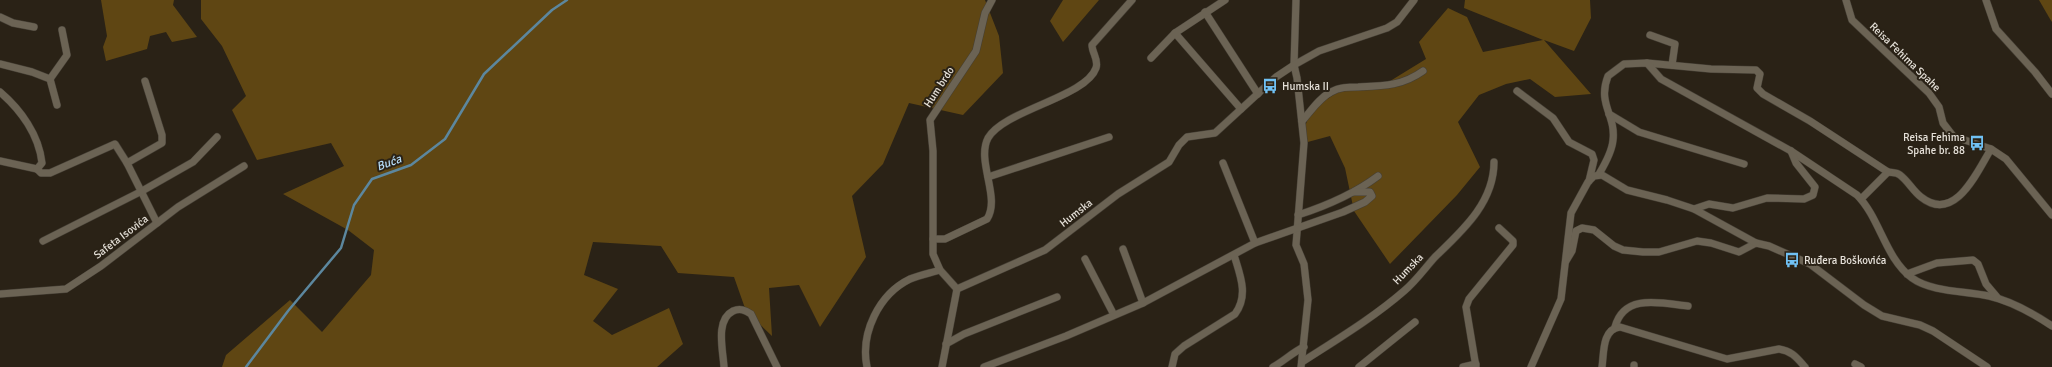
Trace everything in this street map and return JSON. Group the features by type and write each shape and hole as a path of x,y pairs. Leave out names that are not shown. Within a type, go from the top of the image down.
{"street":[{"name":"Hum brdo","path":"957,289 940,270 933,254 933,151 930,120 976,51 986,13 992,0"},
{"path":"933,239 945,239 987,218 991,213 985,152 989,136 1004,123 1081,85 1094,73 1097,67 1097,61 1092,45 1132,0"},
{"path":"1152,58 1175,33 1225,0"},
{"path":"1294,65 1296,0"},
{"name":"Humska","path":"957,289 1044,250 1118,194 1168,162 1179,145 1187,137 1215,133 1276,77 1319,51 1387,28 1397,22 1414,0"},
{"name":"Reisa Fehima Spahe","path":"1846,0 1852,20 1929,93 1939,107 1943,123 1953,136 1991,149 2006,159 2052,215"},
{"path":"1986,0 1996,29 2035,72 2052,94"},
{"path":"1205,12 1258,94"},
{"path":"0,17 13,23 34,27"},
{"path":"50,79 67,55 62,30"},
{"path":"1175,33 1241,109"},
{"path":"1650,35 1675,44 1672,66"},
{"path":"1588,182 1594,176 1599,174 1610,152 1614,139 1610,114 1604,96 1605,84 1610,72 1624,64 1647,63 1672,66 1756,70 1760,74 1757,88 1760,92 1810,121 1888,172 1898,174 1927,201 1932,203 1946,204 1964,193 1991,149"},
{"path":"1647,63 1661,79 1791,151 1861,199 1888,247 1907,274 1918,282 1931,286 1988,295 2052,326"},
{"path":"0,64 32,72 50,79"},
{"name":"Humska","path":"1294,65 1302,121 1304,156 1296,245 1304,264 1307,280 1308,300 1301,364"},
{"path":"1302,121 1319,101 1331,92 1345,87 1396,84 1411,80 1423,71"},
{"path":"50,79 57,105"},
{"path":"127,163 162,143 162,135 146,82"},
{"path":"1517,91 1553,118 1566,140 1592,154 1594,160 1588,182 1573,208 1570,218 1566,261 1559,306 1531,367"},
{"path":"0,92 14,104 28,124 38,147 42,163 37,169"},
{"path":"1610,114 1639,132 1744,164"},
{"path":"43,241 142,191 193,162 217,137"},
{"path":"988,177 1109,137"},
{"path":"0,161 37,169 41,173 50,173 114,144 127,163 157,222"},
{"path":"1694,209 1709,204 1729,208 1767,198 1804,199 1811,196 1814,193 1815,187 1796,163 1791,151"},
{"name":"Humska","path":"1301,364 1405,290 1456,237 1482,206 1494,177 1494,162"},
{"path":"1223,163 1255,243"},
{"name":"Safeta Isovića","path":"0,294 66,289 101,266 178,207 244,166"},
{"path":"1861,199 1888,172"},
{"path":"1599,174 1622,188 1694,209 1756,243 1769,246 1810,264 1859,301 1882,316 1920,325 1933,331 1987,367"},
{"path":"1298,216 1319,209 1354,192 1378,176"},
{"path":"984,367 1066,336 1143,303 1255,243 1343,212 1365,202 1372,196 1370,192 1354,192"},
{"path":"1463,367 1476,366 1466,307 1469,298 1513,245 1513,241 1499,228"},
{"path":"1566,261 1573,246 1576,231 1580,228 1594,230 1618,248 1643,252 1659,252 1697,241 1711,243 1739,252 1756,243"},
{"path":"1123,249 1143,303"},
{"path":"1172,367 1175,354 1235,314 1240,307 1243,297 1243,285 1234,254"},
{"path":"1085,259 1114,315"},
{"path":"1907,274 1937,263 1973,260 1978,264 1986,284 1999,299"},
{"path":"867,367 868,328 888,294 910,279 940,270"},
{"path":"942,367 957,289"},
{"path":"946,344 964,334 1057,297"},
{"path":"1602,367 1607,335 1615,327 1617,318 1622,313 1642,302 1688,306"},
{"path":"724,367 723,321 728,313 736,310 744,310 751,314 777,367"},
{"path":"1359,367 1415,322"},
{"path":"1615,327 1624,327 1727,359 1779,349 1784,350 1794,354 1805,367"},
{"path":"1273,367 1283,362 1294,352 1304,347"}],"shaded area":[{"path":"101,0 174,0 173,5 197,37 172,42 166,32 150,36 147,49 106,61 103,47 107,36"},
{"path":"201,0 985,0 999,36 1003,73 963,115 909,103 883,164 852,196 866,257 820,327 799,285 769,288 772,336 746,311 734,277 678,273 661,246 593,242 584,275 618,289 593,321 612,335 669,308 683,344 657,367 222,367 226,355 290,300 322,332 371,275 374,250 348,230 283,194 344,166 331,143 257,160 232,110 246,96 222,46 201,19"},
{"path":"1063,0 1099,0 1063,42 1050,21"},
{"path":"1465,0 1590,0 1591,18 1574,51 1544,40 1591,94 1555,97 1530,79 1506,84 1479,95 1458,122 1480,167 1457,195 1390,264 1354,211 1345,168 1330,136 1304,143 1303,132 1311,110 1345,87 1382,86 1426,59 1419,42 1448,8 1467,17 1483,52 1543,40 1464,8"},
{"path":"2039,0 2052,0 2052,22 2050,19"}],"waterway":[{"name":"Buća","path":"246,367 288,311 341,248 354,205 372,179 411,165 445,139 484,74 552,10 567,0"}],"place":[{"name":"Humska II","path":"1270,86"},
{"name":"Reisa Fehima Spahe br. 88","path":"1977,143"},
{"name":"Ruđera Boškovića","path":"1792,260"}]}
